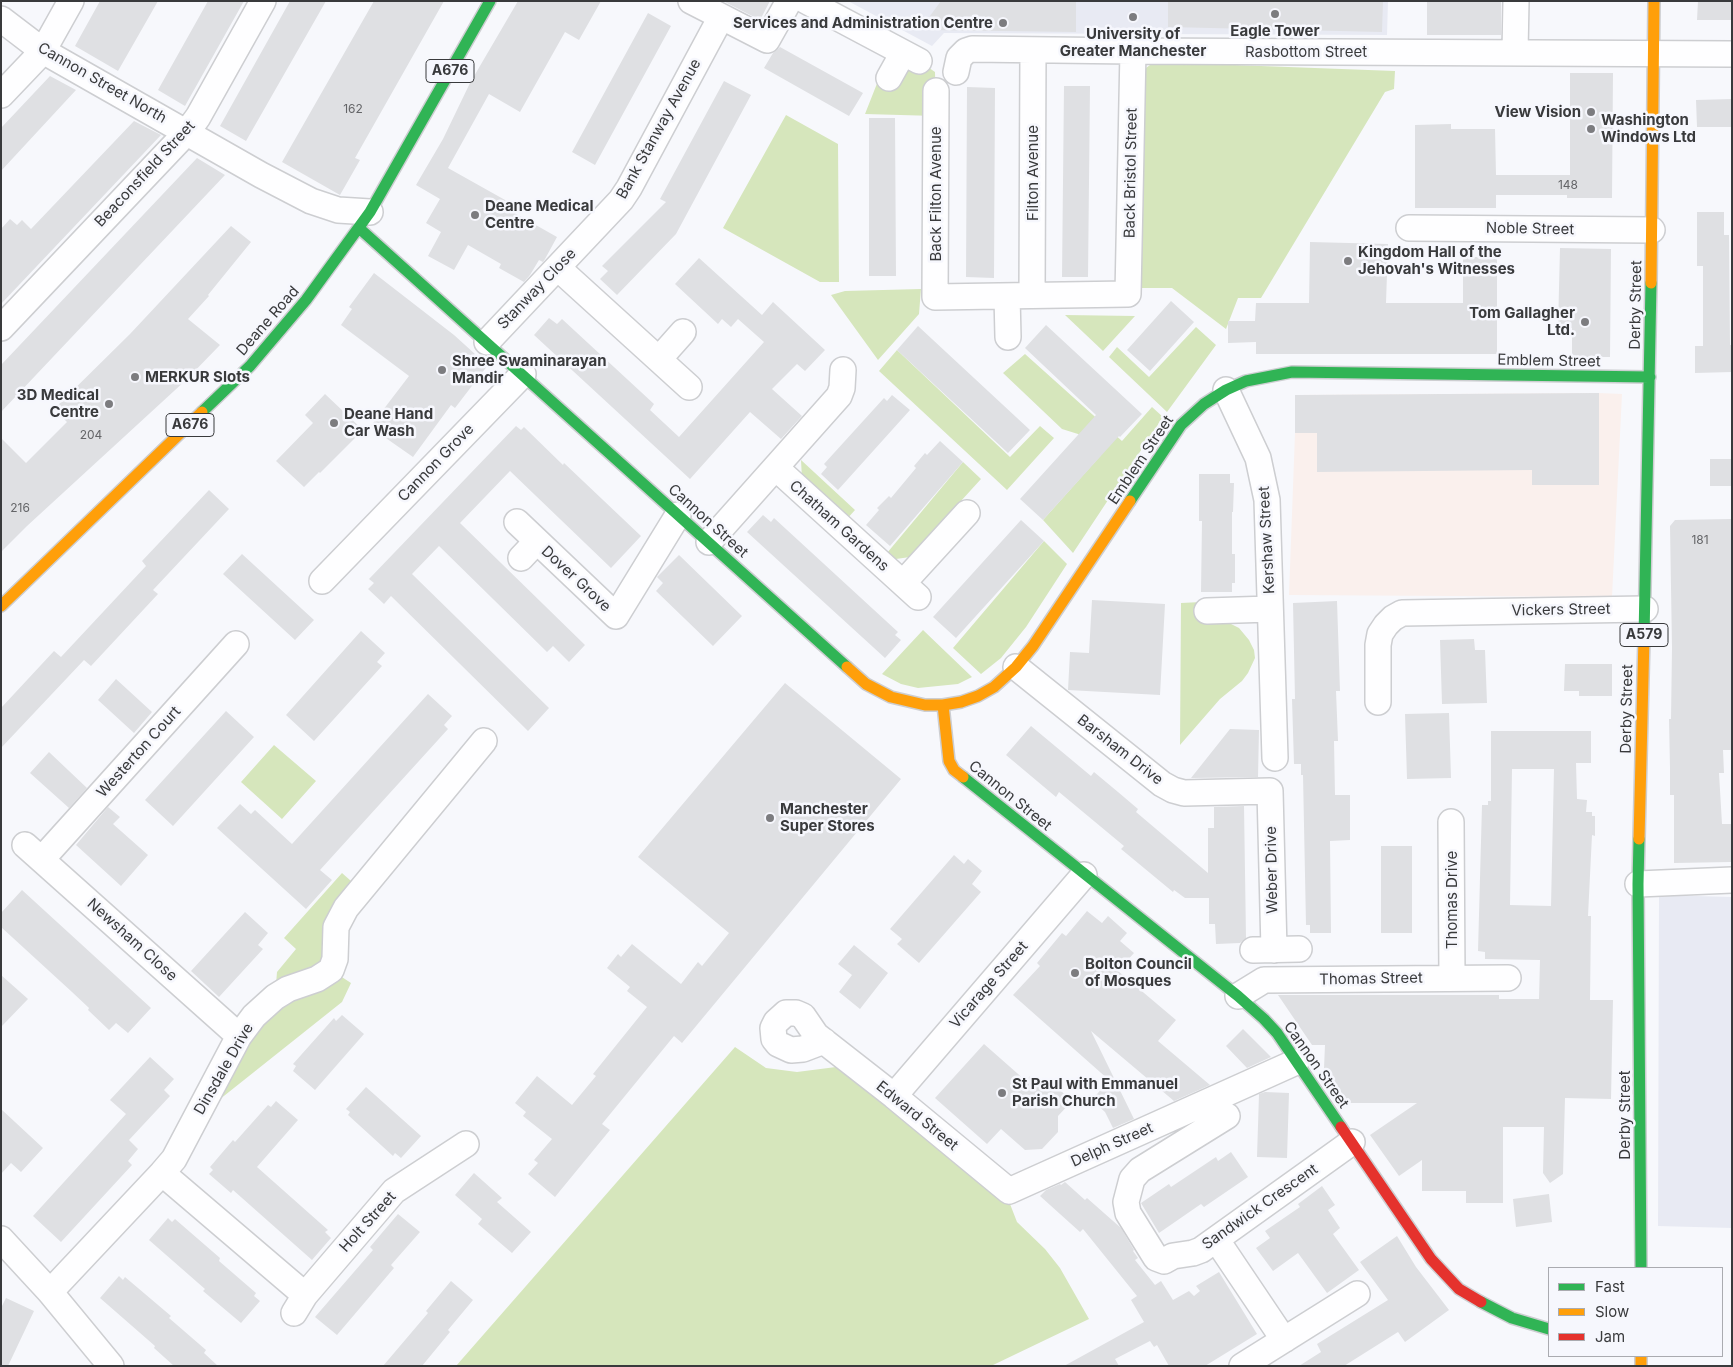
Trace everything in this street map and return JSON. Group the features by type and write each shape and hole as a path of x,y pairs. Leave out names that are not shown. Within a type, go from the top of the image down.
{"street":[{"path":"1,95 42,51 71,1"},
{"name":"Beaconsfield Street","path":"1,328 187,132 198,117 263,1"},
{"name":"Deane Road","path":"1,606 250,366 306,300 364,220 490,1"},
{"path":"691,1 767,40 789,1"},
{"path":"806,1 911,57 890,78"},
{"path":"1515,52 1516,1"},
{"name":"Derby Street","path":"1641,1267 1638,884 1650,377 1654,1"},
{"name":"Bank Stanway Avenue","path":"588,236 621,200 629,188 721,17"},
{"name":"Cannon Street North","path":"1,19 42,51 263,176 311,202 364,220"},
{"name":"Rasbottom Street","path":"956,58 972,48 1133,51 1732,54"},
{"name":"Filton Avenue","path":"1032,295 1033,50"},
{"name":"Back Bristol Street","path":"1032,295 1128,294 1133,51"},
{"name":"Back Filton Avenue","path":"936,91 935,296 1007,296"},
{"name":"Cannon Street","path":"364,220 487,342 870,687 891,697 909,702 925,705 943,704 949,761 954,770 1238,996 1277,1033 1431,1259 1459,1289 1483,1304 1512,1318 1548,1329"},
{"name":"Noble Street","path":"1408,228 1652,230"},
{"name":"Stanway Close","path":"487,342 588,236"},
{"path":"558,268 689,386"},
{"path":"1008,337 1007,296 1032,295"},
{"path":"659,359 683,332"},
{"name":"Chatham Gardens","path":"709,542 839,396 842,388 843,370"},
{"name":"Emblem Street","path":"943,704 961,702 978,696 994,687 1016,667 1033,646 1181,425 1204,404 1226,390 1246,381 1292,372 1650,377"},
{"name":"Cannon Grove","path":"322,581 341,546 522,374"},
{"name":"Kershaw Street","path":"1226,390 1258,458 1267,500 1275,758"},
{"name":"Chatham Gardens","path":"776,468 911,590 966,514"},
{"name":"Dover Grove","path":"517,522 529,549 616,616 678,515"},
{"name":"Kershaw Street","path":"1207,611 1270,609"},
{"name":"Vickers Street","path":"1378,702 1378,644 1380,634 1393,618 1402,613 1644,609"},
{"name":"Westerton Court","path":"34,852 236,644"},
{"name":"Barsham Drive","path":"1016,667 1162,784 1173,790 1184,793 1270,791"},
{"name":"Dinsdale Drive","path":"50,1292 174,1159 239,1036 254,1016 272,999 288,989 317,979 331,970 335,959 336,927 346,908 484,740"},
{"name":"Weber Drive","path":"1270,791 1264,950 1299,949"},
{"name":"Thomas Drive","path":"1451,822 1452,978"},
{"name":"Newsham Close","path":"34,852 239,1036"},
{"name":"Vicarage Street","path":"894,1096 1084,875"},
{"path":"1638,884 1732,880"},
{"name":"Thomas Street","path":"1238,996 1264,980 1508,978"},
{"name":"Edward Street","path":"824,1041 1009,1191"},
{"name":"Delph Street","path":"1009,1191 1296,1062"},
{"name":"Sandwick Crescent","path":"1227,1116 1140,1170 1132,1179 1126,1202 1128,1213 1150,1250 1160,1260 1164,1261 1173,1256 1193,1253 1216,1239 1352,1142"},
{"name":"Holt Street","path":"162,1173 299,1304 394,1191 466,1144"},
{"path":"1,1239 50,1292 111,1366"},
{"path":"1216,1239 1284,1340"},
{"path":"1242,1366 1357,1294"}],"shaded area":[{"name":"University of Greater Manchester","path":"848,1 1388,1 1387,35 944,33 932,46"},
{"path":"1622,394 1612,597 1289,595 1295,395"},
{"path":"1659,895 1732,897 1732,1228 1658,1226"}],"green space":[{"path":"919,61 935,72 936,116 865,114 878,81"},
{"path":"1154,62 1395,71 1394,89 1385,92 1261,298 1238,298 1226,329 1172,288 1139,288 1143,73"},
{"path":"786,115 838,144 839,282 820,282 723,228"},
{"path":"921,289 919,314 878,360 831,295 845,291"},
{"path":"1065,315 1135,316 1103,351"},
{"path":"1196,327 1216,345 1167,412 1109,357 1117,347 1149,377"},
{"path":"897,350 1010,457 1040,426 1054,438 1007,490 879,371"},
{"path":"1025,354 1122,441 1152,407 1163,417 1073,553 1043,520 1101,455 1078,434 1062,429 1003,373"},
{"path":"801,460 855,510 846,520 802,479"},
{"path":"963,462 981,479 910,557 896,559 887,553"},
{"path":"1044,541 1067,564 1026,627 1001,658 981,674 953,648"},
{"path":"1201,602 1220,622 1239,628 1249,640 1254,650 1255,658 1242,681 1220,699 1180,745 1181,603"},
{"path":"923,630 972,677 958,684 918,688 901,684 882,674"},
{"path":"274,745 316,781 282,819 241,782"},
{"path":"342,873 360,889 331,970 351,983 342,1002 195,1119 275,997 277,972 296,949 284,938"},
{"path":"735,1047 766,1068 797,1072 836,1067 1010,1204 1017,1222 1045,1249 1060,1268 1089,1319 991,1366 456,1366"}],"building":[{"path":"100,1 158,1 118,71 75,46"},
{"path":"208,1 244,1 185,106 158,90"},
{"path":"290,1 326,1 246,141 220,126"},
{"path":"374,1 444,1 355,158 360,160 340,195 282,162"},
{"path":"518,1 601,1 579,40 565,32 520,112 489,94 448,168 514,205 511,211 557,237 543,262 539,260 524,282 499,268 501,264 468,245 454,270 428,256 441,232 426,223 440,199 416,185 443,139 470,83"},
{"path":"723,1 770,1 760,20"},
{"name":"Services and Administration Centre","path":"941,1 1076,1 1076,32 929,30 930,16"},
{"name":"Eagle Tower","path":"1168,1 1383,1 1382,32 1168,27"},
{"path":"1427,1 1501,1 1501,35 1427,35"},
{"path":"1698,1 1732,1 1732,20 1697,20"},
{"path":"648,13 671,26 595,165 572,152"},
{"path":"780,47 863,93 849,116 764,68 773,53"},
{"path":"1570,73 1613,73 1612,198 1567,198 1567,195 1496,195 1496,208 1415,208 1415,125 1451,124 1451,129 1495,129 1496,175 1570,175"},
{"path":"50,76 76,90 1,171 1,128"},
{"path":"724,81 751,95 676,234 617,295 600,279 608,271 602,266 666,202 660,199"},
{"path":"1064,86 1090,86 1088,277 1062,277"},
{"path":"967,87 995,88 994,278 966,277"},
{"path":"1732,99 1732,127 1697,127 1696,100"},
{"path":"869,118 895,118 896,276 869,276"},
{"path":"134,121 161,135 1,304 1,229 10,219 17,225 22,220 31,229"},
{"path":"197,158 225,175 1,412 1,365"},
{"path":"1697,212 1724,212 1724,235 1729,235 1732,372 1695,373 1695,346 1703,346 1703,266 1697,266"},
{"path":"231,226 251,242 209,296 188,319 220,345 186,380 1,552 1,438 26,463 67,422 54,409 130,334"},
{"path":"1310,242 1388,244 1386,303 1463,303 1463,257 1497,257 1497,354 1256,354 1256,342 1228,343 1228,321 1255,321 1256,303 1309,303"},
{"path":"1560,248 1611,249 1610,357 1572,357 1572,328 1558,328"},
{"path":"699,258 762,315 773,302 825,350 805,371 797,364 772,389 802,416 781,439 750,412 690,479 534,335 549,318 557,324 562,319 654,404 650,410 679,437 764,342 738,319 731,327 722,319 718,324 675,284"},
{"name":"Shree Swaminarayan Mandir","path":"374,273 454,335 474,355 488,365 455,408 451,405 413,457 370,427 409,376 341,325 352,309 349,307"},
{"path":"1171,301 1194,322 1150,371 1127,350"},
{"path":"1046,325 1142,414 1119,436 1043,520 1020,499 1096,415 1025,348"},
{"path":"918,326 1030,430 1008,453 897,350"},
{"path":"1599,393 1599,485 1532,485 1532,470 1317,472 1317,433 1295,433 1295,395"},
{"path":"325,394 363,430 304,487 276,461 313,423 305,415"},
{"path":"892,395 910,410 838,490 821,474 827,467 824,464 884,398 887,401"},
{"path":"516,426 521,430 524,427 641,536 611,568 510,471 460,523 585,645 569,662 553,646 547,652 439,546 412,574 549,708 528,731 391,596 384,604 368,589 374,583 369,579"},
{"path":"940,441 963,462 890,546 866,525 879,510 877,508 889,496 891,498 916,468 914,466 925,453 927,455"},
{"path":"1710,459 1732,459 1732,486 1710,486"},
{"path":"1199,474 1230,474 1230,483 1234,483 1232,554 1235,554 1235,583 1232,583 1232,592 1201,592 1202,521 1199,521"},
{"path":"209,490 229,509 153,590 158,594 91,666 84,660 1,748 1,708 54,651 61,657 146,566 142,561"},
{"path":"763,515 771,522 774,518 898,632 895,635 901,640 885,658 747,532"},
{"path":"1731,519 1732,750 1723,750 1724,773 1719,773 1722,824 1731,824 1731,862 1674,863 1674,795 1670,795 1669,719 1671,719 1672,648 1670,526 1675,520"},
{"path":"1021,520 1044,541 956,638 933,617"},
{"path":"242,554 314,620 295,640 223,574"},
{"path":"679,555 742,616 713,646 656,591 663,583 657,577"},
{"path":"1092,600 1165,604 1160,695 1068,690 1070,652 1089,653"},
{"path":"1337,601 1340,691 1336,691 1338,741 1334,741 1335,795 1350,795 1350,840 1330,841 1331,933 1310,933 1310,925 1306,925 1303,775 1301,775 1301,764 1294,764 1292,699 1295,699 1293,603"},
{"path":"361,631 385,653 377,662 382,666 314,741 286,715"},
{"path":"1474,639 1475,650 1485,650 1487,703 1442,704 1440,640"},
{"path":"1565,664 1612,664 1612,696 1579,696 1579,691 1564,691"},
{"path":"116,679 152,712 134,733 98,700"},
{"name":"Manchester Super Stores","path":"785,683 901,779 682,1043 674,1036 602,1124 610,1130 555,1197 528,1174 538,1163 534,1160 552,1139 523,1116 526,1112 515,1103 537,1076 572,1105 596,1076 593,1074 647,1007 627,991 630,987 607,968 618,954 621,957 632,944 681,984 698,962 702,966 729,933 638,857"},
{"path":"428,694 452,716 444,725 448,729 320,870 332,880 306,909 217,828 240,804 251,814 255,810 292,844"},
{"path":"226,711 254,737 173,826 145,800"},
{"path":"1449,713 1451,778 1407,779 1405,714"},
{"path":"1031,726 1091,776 1094,772 1138,809 1136,812 1208,873 1208,828 1214,828 1214,807 1244,806 1246,938 1240,943 1216,944 1215,924 1209,924 1209,898 1185,898 1174,890 1173,892 1121,849 1124,846 1059,792 1056,797 1006,755"},
{"path":"1230,729 1259,730 1258,777 1191,778"},
{"path":"1491,731 1591,731 1591,763 1576,763 1577,799 1587,800 1586,812 1592,812 1592,816 1595,816 1595,836 1592,835 1588,916 1591,916 1590,1000 1613,1000 1611,1099 1565,1098 1563,1174 1550,1183 1543,1173 1544,1127 1503,1127 1503,1203 1466,1203 1466,1191 1422,1191 1422,1160 1399,1176 1370,1135 1417,1103 1349,1103 1324,1068 1325,1045 1312,1045 1278,995 1499,995 1499,999 1539,999 1540,960 1485,959 1485,952 1478,951 1482,805 1488,805 1488,801 1491,801","holes":["1512,769 1554,769 1551,906 1510,905"]},
{"path":"49,752 87,788 69,808 30,773"},
{"path":"108,807 120,817 113,824 148,855 121,886 76,845"},
{"path":"1381,846 1412,846 1412,933 1381,933"},
{"path":"954,855 964,864 968,859 982,871 972,884 981,892 919,963 897,944 902,939 890,929"},
{"path":"22,890 151,1008 128,1033 116,1023 109,1030 88,1010 89,1008 1,927 1,913"},
{"path":"1087,911 1102,923 1108,916 1127,933 1120,941 1134,953 1118,971 1176,1020 1158,1041 1210,1085 1174,1101 1091,1031 1134,1119 1113,1128 1105,1112 1092,1100 1109,1080 1013,995 1040,966 1037,963 1062,933 1066,936"},
{"path":"245,912 268,933 258,945 263,949 219,997 191,971"},
{"path":"854,945 888,973 860,1009 839,992 852,975 838,964"},
{"path":"1,975 28,999 1,1027"},
{"path":"342,1015 364,1034 315,1090 293,1071 296,1066 293,1064 334,1018 336,1021"},
{"path":"1243,1029 1271,1057 1247,1068 1226,1046"},
{"name":"St Paul with Emmanuel Parish Church","path":"984,1044 1026,1081 1030,1076 1044,1088 1050,1081 1072,1101 1058,1116 1058,1132 1042,1149 1025,1150 1001,1129 987,1144 935,1098"},
{"path":"150,1057 174,1079 164,1090 170,1096 129,1140 138,1149 128,1161 132,1165 61,1242 33,1216 126,1114 110,1100"},
{"path":"366,1087 421,1136 401,1158 395,1153 393,1156 348,1115 350,1112 346,1109"},
{"path":"1265,1092 1289,1093 1287,1158 1257,1157 1259,1094"},
{"path":"276,1101 298,1120 257,1167 328,1230 325,1232 331,1238 312,1260 233,1190 231,1193 209,1174 213,1170 210,1167 233,1140 235,1142 268,1105 271,1107"},
{"path":"1,1109 43,1148 21,1172 11,1163 1,1174"},
{"path":"1231,1152 1248,1177 1204,1207 1201,1204 1159,1233 1141,1203 1169,1184 1171,1187 1216,1157 1218,1161"},
{"path":"474,1173 502,1198 497,1202 531,1232 512,1253 478,1224 482,1219 455,1195"},
{"path":"1065,1182 1085,1200 1087,1198 1121,1228 1138,1258 1135,1260 1155,1285 1161,1281 1173,1300 1189,1291 1194,1296 1200,1291 1196,1286 1219,1272 1257,1334 1205,1366 1169,1366 1157,1345 1154,1347 1150,1341 1115,1359 1119,1366 1064,1366 1144,1322 1131,1300 1137,1296 1083,1229 1080,1232 1040,1196 1046,1190"},
{"path":"1322,1186 1335,1205 1328,1210 1340,1228 1333,1234 1359,1270 1327,1293 1298,1253 1273,1271 1256,1248 1270,1238 1265,1231 1300,1207 1298,1204"},
{"path":"1549,1194 1552,1222 1516,1227 1513,1199"},
{"path":"398,1214 420,1232 391,1265 394,1268 337,1335 315,1317 373,1250 370,1247"},
{"path":"168,1218 172,1222 175,1219 220,1258 219,1261 256,1293 254,1296 260,1301 241,1323 203,1291 205,1289 149,1240"},
{"path":"1397,1236 1416,1267 1449,1310 1405,1342 1398,1332 1344,1366 1299,1366 1321,1352 1317,1344 1388,1300 1360,1262"},
{"path":"119,1276 123,1280 125,1277 171,1316 169,1318 206,1350 204,1353 218,1366 174,1366 154,1348 155,1346 100,1298"},
{"path":"451,1281 473,1300 448,1330 450,1332 422,1366 383,1366 428,1313 426,1311"},
{"path":"6,1298 34,1311 8,1366 1,1366 1,1308"}],"traffic: fast":[{"path":"202,412 250,366 306,300 370,212 490,1"},
{"path":"359,228 847,667"},
{"path":"1644,637 1651,283"},
{"path":"1130,501 1181,425 1204,404 1226,390 1246,381 1292,372 1650,377"},
{"path":"963,777 1238,996 1264,1019 1277,1033 1341,1127"},
{"path":"1639,839 1641,1267"},
{"path":"1481,1302 1512,1318 1548,1329"}],"traffic: slow":[{"path":"1651,283 1654,1"},
{"path":"1,606 202,412"},
{"path":"943,705 961,702 978,696 994,687 1016,667 1033,646 1130,501"},
{"path":"1639,839 1644,637"},
{"path":"847,667 866,684 891,697 925,705 943,705 949,761 954,770 963,777"},
{"path":"1641,1357 1641,1366"}],"traffic: jam":[{"path":"1341,1127 1431,1259 1459,1289 1481,1302"}],"place":[{"name":"Eagle Tower","path":"1275,14"},
{"name":"University of Greater Manchester","path":"1133,17"},
{"name":"Services and Administration Centre","path":"1003,23"},
{"name":"View Vision","path":"1591,112"},
{"name":"Washington Windows Ltd","path":"1591,129"},
{"name":"Deane Medical Centre","path":"475,215"},
{"name":"Kingdom Hall of the Jehovah's Witnesses","path":"1348,261"},
{"name":"Tom Gallagher Ltd.","path":"1585,322"},
{"name":"Shree Swaminarayan Mandir","path":"442,370"},
{"name":"MERKUR Slots","path":"135,377"},
{"name":"3D Medical Centre","path":"109,404"},
{"name":"Deane Hand Car Wash","path":"334,423"},
{"name":"Manchester Super Stores","path":"770,818"},
{"name":"Bolton Council of Mosques","path":"1075,973"},
{"name":"St Paul with Emmanuel Parish Church","path":"1002,1093"}]}
